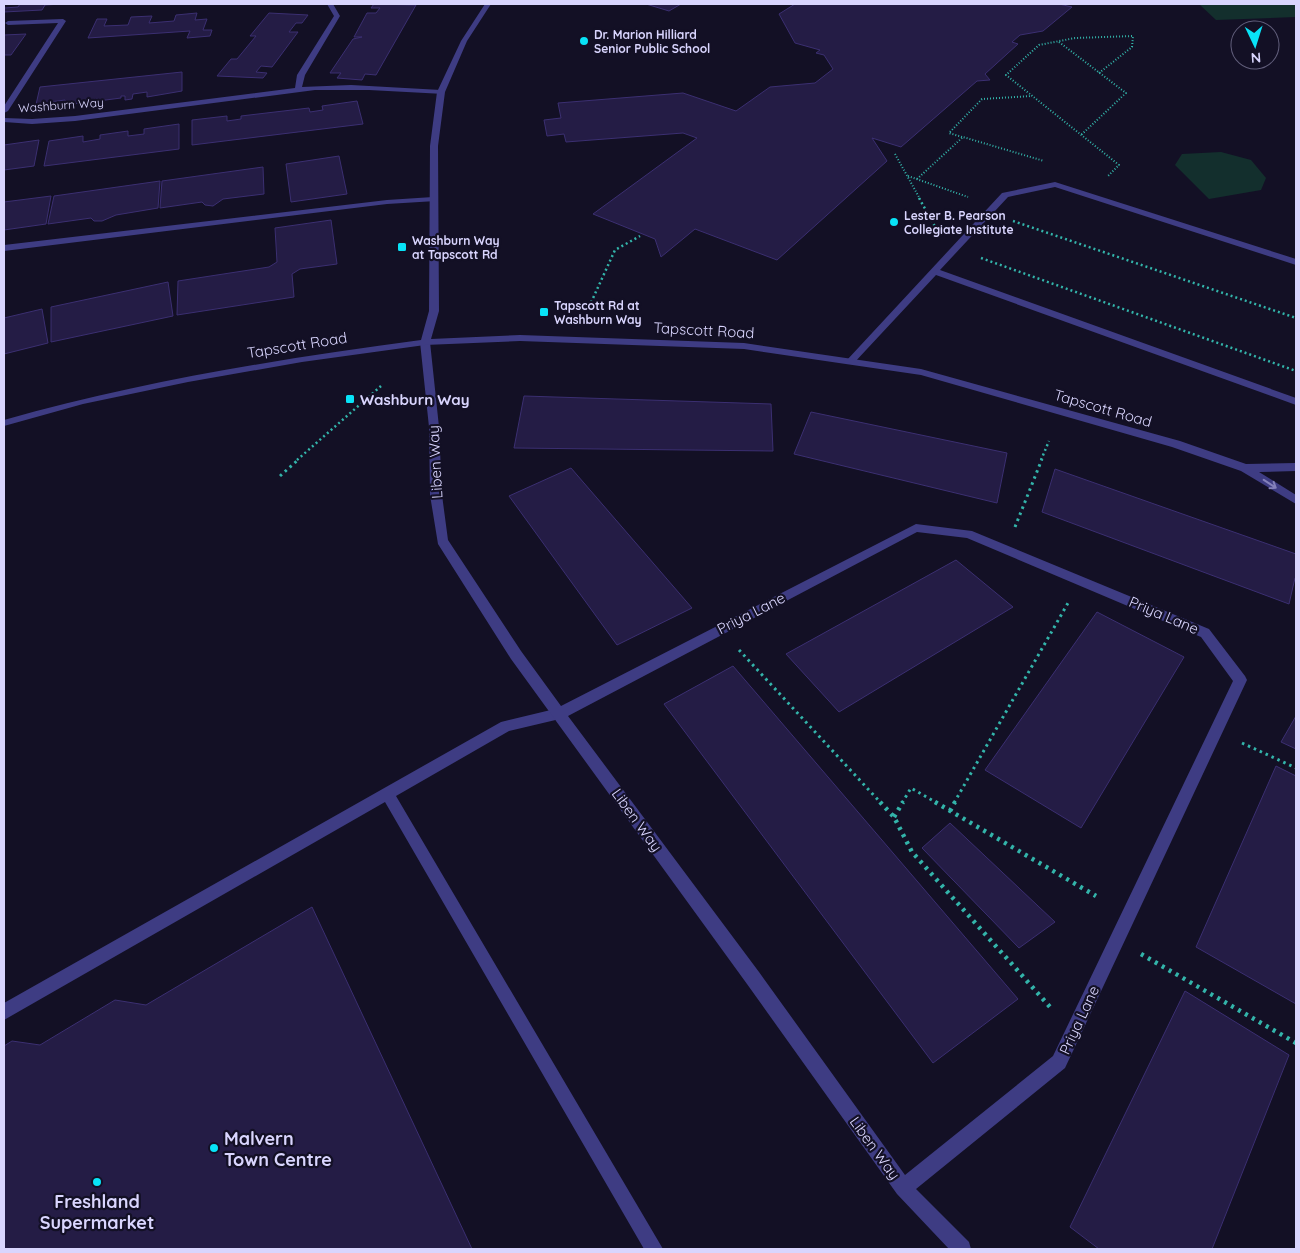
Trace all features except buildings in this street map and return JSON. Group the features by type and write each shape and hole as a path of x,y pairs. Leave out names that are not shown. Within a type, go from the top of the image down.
{"street":[{"path":"298,90 301,75 337,16 330,4"},
{"path":"425,342 434,311 434,146 441,92 464,40 488,4"},
{"name":"Washburn Way","path":"4,111 62,20 8,23"},
{"name":"Washburn Way","path":"4,120 20,122 65,120 244,99 298,90 345,87 441,92"},
{"path":"850,362 1005,195 1055,184 1296,262"},
{"path":"4,248 378,203 433,199"},
{"path":"935,271 1296,402"},
{"name":"Tapscott Road","path":"4,423 83,401 188,380 302,359 425,342 520,338 744,346 921,372 1176,444 1245,468 1296,500"},
{"name":"Liben Way","path":"425,342 434,427 436,495 442,541 516,655 753,978 903,1188 962,1249"},
{"name":"Tapscott Road","path":"1245,468 1296,467"},
{"name":"Priya Lane","path":"4,1012 506,726 559,714 916,528 968,534 1206,633 1240,680 1059,1062 903,1188"},
{"path":"387,793 654,1249"}],"path":[{"path":"1099,73 1132,47 1133,36 1075,38 1039,45 1006,75 1119,165 1105,179"},
{"path":"1058,41 1126,94 1081,135"},
{"path":"1032,96 982,99 949,132 1048,162"},
{"path":"917,179 963,137"},
{"path":"894,154 950,254"},
{"path":"907,176 994,207"},
{"path":"1018,213 1013,221 1296,318"},
{"path":"589,307 614,250 640,236"},
{"path":"986,250 979,257 1296,371"},
{"path":"280,476 381,386"},
{"path":"1014,529 1050,441"},
{"path":"950,811 1082,581"},
{"path":"720,629 894,817 912,852 1073,1032"},
{"path":"1216,730 1296,768"},
{"path":"894,817 911,788 1096,896"},
{"path":"1117,939 1296,1043"}],"green space":[{"path":"1199,4 1296,4 1296,17 1216,20"},
{"path":"1221,152 1251,160 1266,178 1261,190 1209,199 1175,165 1182,154"}],"place":[{"name":"Dr. Marion Hilliard Senior Public School","path":"584,41"},
{"name":"Lester B. Pearson Collegiate Institute","path":"894,222"},
{"name":"Washburn Way at Tapscott Rd","path":"402,247"},
{"name":"Tapscott Rd at Washburn Way","path":"544,312"},
{"name":"Washburn Way","path":"350,399"},
{"name":"Malvern Town Centre","path":"214,1148"},
{"name":"Freshland Supermarket","path":"97,1182"}]}
